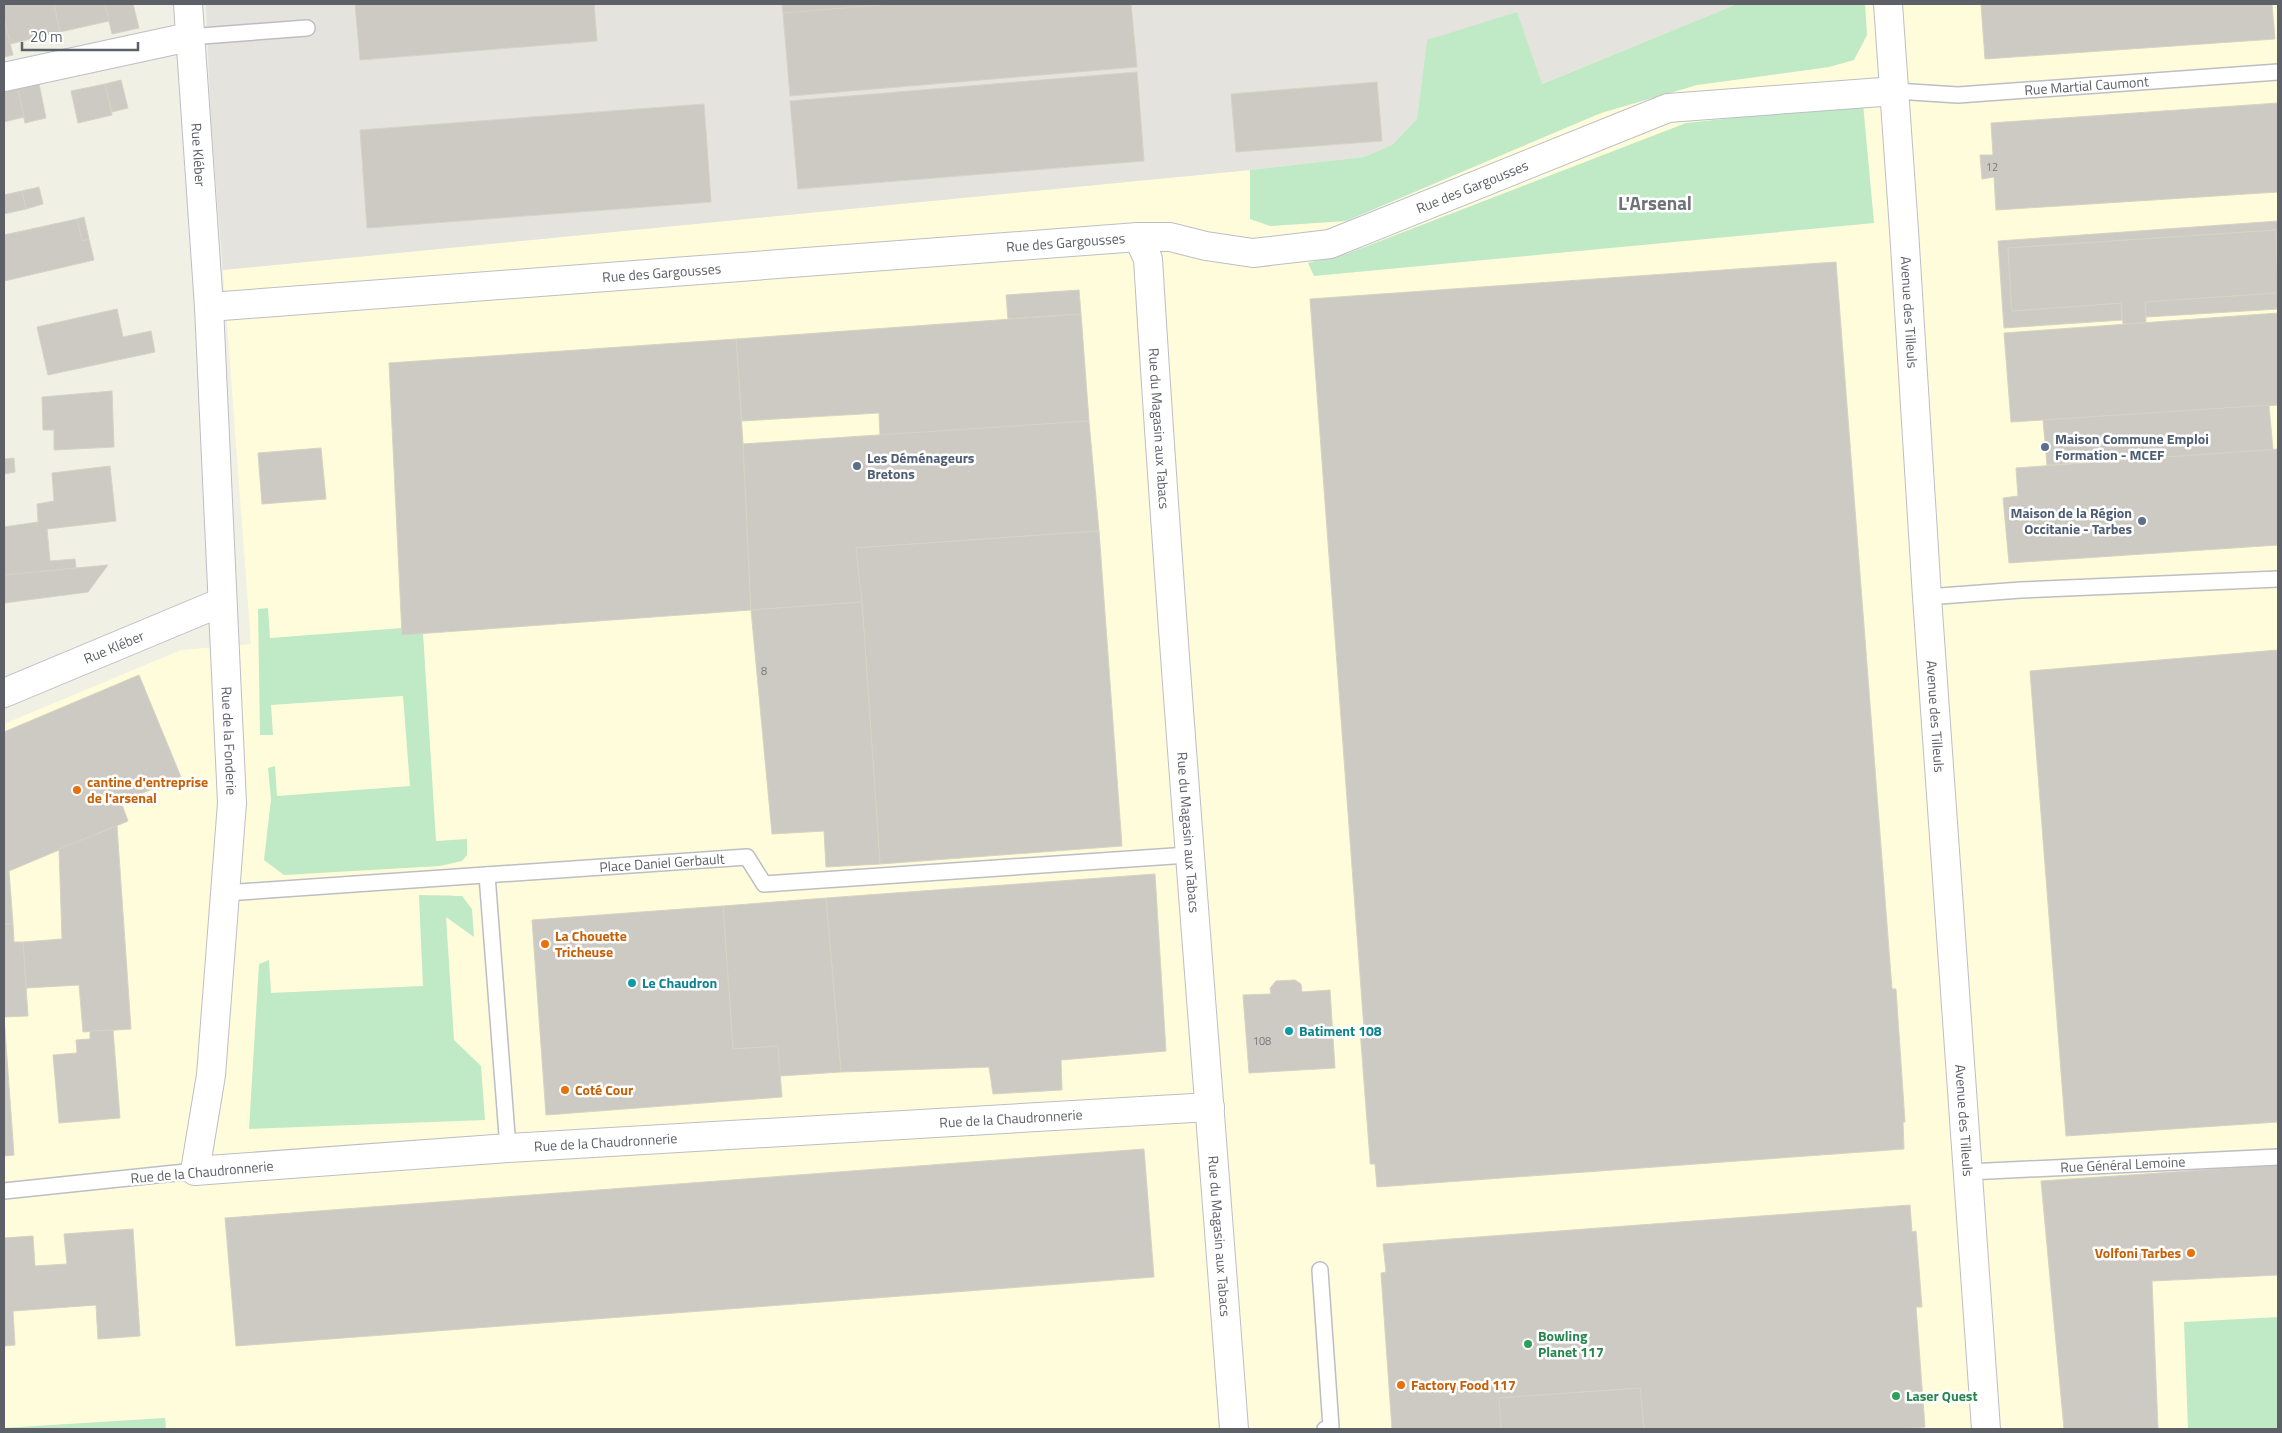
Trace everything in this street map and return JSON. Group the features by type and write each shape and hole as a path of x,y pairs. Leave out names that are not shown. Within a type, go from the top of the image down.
{"street":[{"name":"Rue Kléber","path":"188,4 209,307"},
{"name":"Avenue des Tilleuls","path":"1888,4 1927,597 1986,1429"},
{"path":"4,77 189,37"},
{"name":"Rue des Gargousses","path":"209,307 1138,237 1170,237 1206,246 1253,253 1330,244 1668,108 1895,91"},
{"name":"Rue du Magasin aux Tabacs","path":"1138,237 1148,259 1188,855 1210,1107 1234,1429"},
{"name":"Rue de la Fonderie","path":"195,1171 211,1075 232,803 209,307"},
{"name":"Rue Kléber","path":"4,693 222,602"},
{"name":"Rue de la Chaudronnerie","path":"195,1171 508,1148 1210,1107"}],"lane":[{"path":"189,37 307,28"},
{"name":"Rue Martial Caumont","path":"1895,91 1958,95 2278,72"},
{"path":"1927,597 2031,590 2278,579"},
{"name":"Place Daniel Gerbault","path":"225,893 747,857 764,884 1188,855"},
{"path":"487,875 508,1148"},
{"name":"Rue Général Lemoine","path":"1968,1172 2278,1157"},
{"name":"Rue de la Chaudronnerie","path":"4,1191 195,1171"},
{"path":"1320,1270 1331,1427 1325,1429"}],"shaded area":[{"path":"206,4 1737,4 1541,84 1427,40 1417,119 1392,145 1364,157 1250,170 223,270 211,126"},
{"path":"1865,4 2278,4 2278,1429 166,1429 165,1418 4,1428 4,724 181,650 251,644 223,270 1250,170 1250,219 1270,226 1346,221 1601,113 1697,85 1829,67 1853,60 1867,35","holes":["1863,105 1874,223 1314,276 1309,263","451,895 474,937 445,916 454,1040 481,1066 249,1129 269,960 271,993 423,986 419,896"]}],"green space":[{"path":"1737,4 1865,4 1867,35 1854,60 1829,67 1697,85 1601,113 1346,221 1270,226 1250,219 1250,170 1364,157 1392,145 1417,119 1427,40 1517,12 1542,84"},
{"path":"1863,104 1874,223 1314,276 1308,263 1349,253 1686,123"},
{"path":"268,608 270,638 402,628 402,635 423,633 436,841 467,839 467,855 462,861 440,866 284,875 264,860 271,799 268,768 275,766 277,796 410,786 403,696 271,705 273,735 260,735 258,609"},
{"path":"419,895 462,896 472,909 474,937 446,917 454,1040 481,1066 485,1120 249,1129 259,964 269,960 271,993 423,986"},
{"path":"2278,1317 2278,1429 2188,1429 2184,1322"},
{"path":"165,1418 166,1429 4,1429 4,1428"}],"building":[{"path":"4,4 54,4 60,32 10,44 4,18"},
{"path":"54,4 105,4 109,21 60,32"},
{"path":"105,4 133,4 139,28 112,34"},
{"path":"355,4 594,4 597,41 360,60"},
{"path":"782,4 892,4 783,13"},
{"path":"892,4 1131,4 1137,67 790,96 783,13"},
{"path":"1981,4 2272,4 2275,39 1985,59"},
{"path":"4,18 13,55 4,57"},
{"path":"1137,72 1144,161 798,189 790,101"},
{"path":"121,80 128,108 112,112 105,84"},
{"path":"1377,82 1382,141 1236,152 1231,94"},
{"path":"39,84 46,118 25,123 18,89"},
{"path":"105,84 112,115 78,123 71,91"},
{"path":"18,89 24,117 4,122 4,92"},
{"path":"2278,103 2278,192 1996,210 1994,177 1982,179 1980,155 1993,155 1991,123"},
{"path":"704,104 711,202 367,228 360,130"},
{"path":"39,187 43,204 26,209 22,191"},
{"path":"22,191 26,209 4,214 4,195"},
{"path":"84,217 89,239 82,241 77,219"},
{"path":"77,219 82,241 89,239 94,260 4,281 4,235"},
{"path":"2278,221 2278,263 2276,230 2008,248 2012,311 2121,303 2122,320 2004,328 1998,241"},
{"path":"2276,230 2278,293 2145,302 2146,323 2123,324 2121,303 2012,311 2008,248"},
{"path":"1836,262 1892,989 1896,989 1905,1122 1903,1122 1904,1149 1377,1187 1375,1164 1370,1164 1360,1029 1364,1029 1310,299"},
{"path":"1079,290 1081,314 1008,319 1006,295"},
{"path":"2278,293 2278,309 2146,317 2145,302"},
{"path":"117,309 123,337 151,331 155,352 48,375 37,327"},
{"path":"2278,313 2278,405 2011,422 2004,333"},
{"path":"1081,314 1089,421 880,436 879,413 742,421 736,339"},
{"path":"736,339 751,610 402,635 389,363"},
{"path":"112,391 114,447 54,450 54,430 43,430 42,397"},
{"path":"2269,405 2273,450 2047,465 2043,420"},
{"path":"1089,421 1099,531 856,548 862,602 751,610 743,444"},
{"path":"321,448 326,499 262,504 258,453"},
{"name":"Maison de la Région Occitanie - Tarbes","path":"2278,449 2278,545 2009,563 2003,498 2018,496 2016,468"},
{"path":"14,458 15,472 4,474 4,459"},
{"path":"110,466 116,521 47,529 50,561 75,559 76,568 4,575 4,527 38,522 37,504 54,501 52,473"},
{"path":"1099,531 1122,846 880,864 862,602 856,548"},
{"path":"108,565 88,592 4,603 4,575"},
{"path":"862,602 880,864 826,867 824,831 772,834 751,610"},
{"path":"2278,650 2278,1122 2066,1136 2030,671"},
{"name":"cantine d'entreprise de l'arsenal","path":"139,675 181,777 121,802 128,821 9,871 13,924 4,924 4,732"},
{"path":"117,826 131,1029 83,1032 79,985 26,988 23,942 62,939 59,849"},
{"path":"1155,874 1166,1051 1061,1060 1062,1090 993,1094 989,1067 841,1072 826,898"},
{"path":"826,898 841,1072 780,1076 778,1046 733,1049 723,906"},
{"name":"Le Chaudron","path":"723,906 733,1049 778,1046 782,1097 546,1115 532,920"},
{"path":"4,924 13,924 14,942 23,942 28,1016 4,1017"},
{"name":"Batiment 108","path":"1295,980 1301,984 1302,992 1330,990 1335,1068 1249,1073 1243,995 1271,994 1270,988 1276,981"},
{"path":"4,1017 14,1155 4,1156"},
{"path":"113,1030 120,1118 59,1123 53,1055 77,1053 76,1040 90,1039 90,1031"},
{"path":"1144,1149 1154,1277 236,1346 225,1218"},
{"path":"2278,1165 2278,1275 2152,1281 2158,1429 2064,1429 2041,1181"},
{"path":"1910,1205 1912,1232 1916,1231 1922,1307 1916,1307 1925,1427 1896,1429 1644,1429 1640,1388 1499,1398 1501,1429 1392,1429 1381,1273 1386,1272 1383,1244"},
{"path":"133,1229 140,1336 98,1339 96,1305 13,1311 15,1345 4,1346 4,1238 33,1236 35,1266 67,1264 64,1234"},
{"path":"1640,1388 1644,1429 1501,1429 1499,1398"}],"place":[{"name":"Maison Commune Emploi Formation - MCEF","path":"2045,447"},
{"name":"Les Déménageurs Bretons","path":"857,466"},
{"name":"Maison de la Région Occitanie - Tarbes","path":"2142,521"},
{"name":"cantine d'entreprise de l'arsenal","path":"77,790"},
{"name":"La Chouette Tricheuse","path":"545,944"},
{"name":"Le Chaudron","path":"632,983"},
{"name":"Batiment 108","path":"1289,1031"},
{"name":"Coté Cour","path":"565,1090"},
{"name":"Volfoni Tarbes","path":"2191,1253"},
{"name":"Bowling Planet 117","path":"1528,1344"},
{"name":"Factory Food 117","path":"1401,1385"},
{"name":"Laser Quest","path":"1896,1396"}],"district":[{"name":"L'Arsenal","path":"1655,203"}]}
